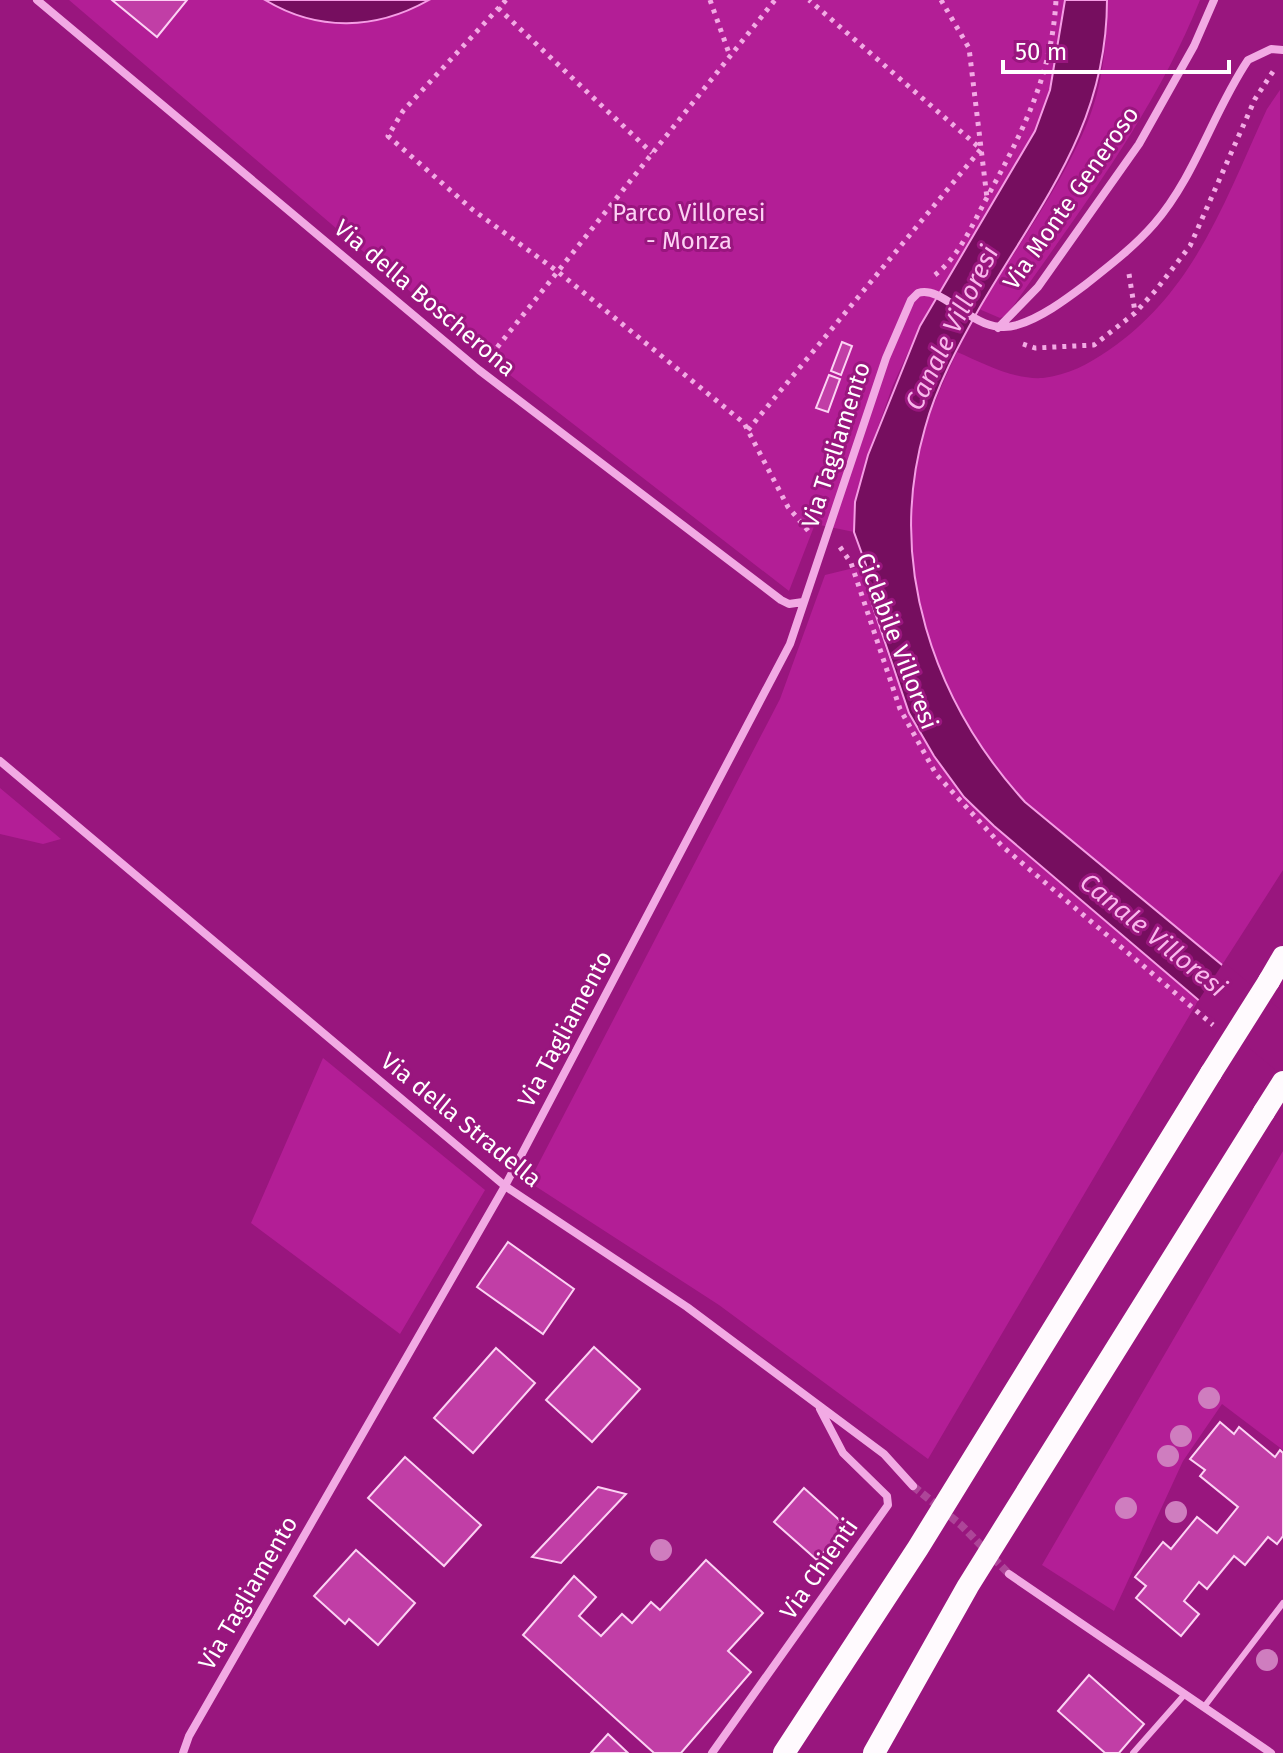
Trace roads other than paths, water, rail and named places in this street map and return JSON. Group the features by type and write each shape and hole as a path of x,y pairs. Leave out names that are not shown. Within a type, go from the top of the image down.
{"highway":[{"path":"784,1753 918,1548 1283,957"},
{"path":"874,1753 968,1586 1283,1082"},
{"path":"775,1753 802,1724"}],"street":[{"name":"Via della Boscherona","path":"37,0 479,370 781,600 789,604 803,602"},
{"name":"Via Monte Generoso","path":"997,329 1038,287 1139,144 1194,46 1214,0"},
{"path":"997,329 1018,325 1040,315 1126,251 1154,224 1171,201 1248,60 1271,49 1283,50"},
{"name":"Via Tagliamento","path":"183,1753 505,1186 790,644 903,313 918,293 931,292 979,323 997,329"},
{"name":"Via della Stradella","path":"0,761 505,1186 687,1307 884,1454 913,1486"},
{"name":"Via Chienti","path":"712,1753 888,1505 887,1496 834,1441 820,1408"},
{"path":"1009,1574 1271,1753"}],"lane":[{"path":"1204,1707 1283,1603"},
{"path":"1133,1753 1185,1694"}],"water":[{"path":"265,0 429,0 388,17 347,23 306,18"},
{"name":"Canale Villoresi","path":"1065,0 1107,0 1104,45 1096,87 1066,162 972,321 935,397 914,479 911,529 915,579 926,628 943,675 965,720 993,762 1025,802 1222,965 1283,1072 964,797 934,756 909,713 872,604 866,565 854,532 855,502 868,455 920,326 1035,131 1050,90"}],"tunnel":[{"path":"913,1486 961,1525 1009,1574"}],"park label":[{"name":"Parco Villoresi - Monza","path":"689,227"}]}
